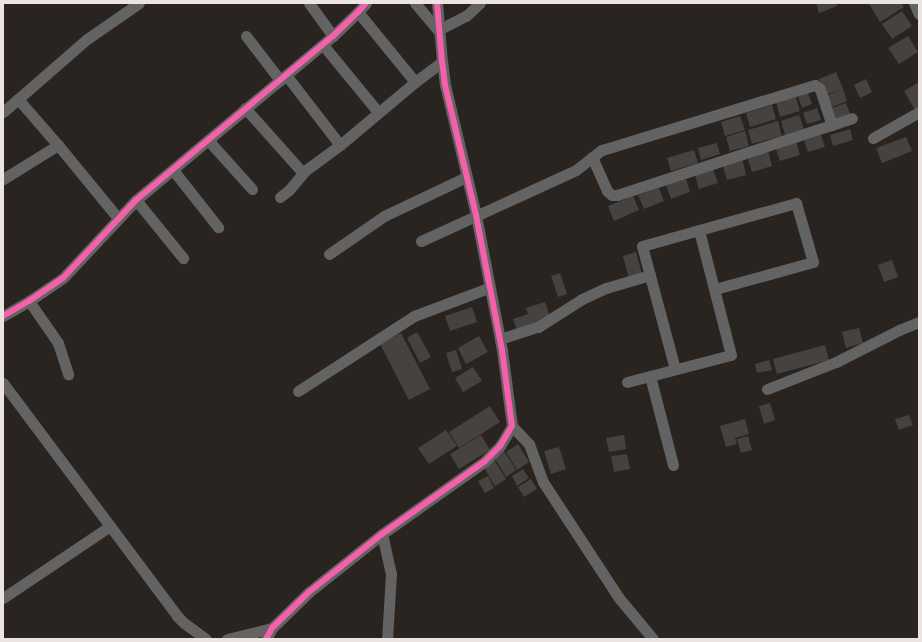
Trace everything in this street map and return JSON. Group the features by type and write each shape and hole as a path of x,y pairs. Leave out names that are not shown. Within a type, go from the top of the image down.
{"street":[{"path":"3,112 87,39 139,3"},
{"path":"309,3 333,36"},
{"path":"3,316 29,301 63,278 77,266 118,218 136,200 245,108 323,45 366,3"},
{"path":"415,3 438,30"},
{"path":"437,3 438,30 442,62 466,177 476,215 488,288 500,339 512,426 529,444 543,482 619,598 653,639"},
{"path":"438,30 466,16 480,3"},
{"path":"914,3 919,14"},
{"path":"358,12 415,82"},
{"path":"246,36 340,145"},
{"path":"323,45 378,112"},
{"path":"280,197 289,190 303,173 340,145 415,82 442,62"},
{"path":"421,241 576,170 602,150 815,85 820,89 823,95 832,125"},
{"path":"18,99 118,218"},
{"path":"245,108 303,173"},
{"path":"873,138 919,112"},
{"path":"592,157 606,191 612,195 618,195 852,118"},
{"path":"208,140 252,189"},
{"path":"3,179 58,145"},
{"path":"173,170 218,227"},
{"path":"329,254 384,216 466,177"},
{"path":"136,200 183,258"},
{"path":"675,370 642,246 796,203 813,262 715,289"},
{"path":"627,382 731,355 699,230"},
{"path":"500,339 538,327 582,299 606,288 650,275"},
{"path":"298,391 414,316 488,288"},
{"path":"29,301 58,343 68,374"},
{"path":"767,389 836,362 899,330 919,322"},
{"path":"650,376 673,465"},
{"path":"3,383 177,616 184,624 206,639"},
{"path":"266,639 272,628 309,592 382,534 485,461 500,446 512,426"},
{"path":"3,598 110,526"},
{"path":"382,534 391,574 388,639"},
{"path":"228,639 272,628"}],"building":[{"path":"816,3 836,3 837,6 819,13"},
{"path":"901,3 904,7 880,22 869,4"},
{"path":"902,11 912,26 892,39 882,24"},
{"path":"908,36 918,52 899,64 888,48"},
{"path":"836,72 843,89 825,95 819,79"},
{"path":"866,79 872,92 860,98 854,85"},
{"path":"919,82 919,108 915,110 904,91"},
{"path":"843,89 847,101 830,108 825,96"},
{"path":"808,93 812,104 802,108 798,96"},
{"path":"796,97 800,111 780,117 776,102"},
{"path":"846,103 850,114 833,120 829,109"},
{"path":"772,105 776,119 750,127 746,113"},
{"path":"817,108 821,120 807,124 803,113"},
{"path":"799,115 804,129 785,135 781,121"},
{"path":"740,116 745,130 725,136 721,122"},
{"path":"778,121 782,136 752,144 748,130"},
{"path":"850,129 853,140 833,146 830,135"},
{"path":"745,131 749,146 730,151 726,137"},
{"path":"821,135 825,147 808,152 804,140"},
{"path":"906,137 912,151 882,163 876,148"},
{"path":"796,140 800,155 780,161 775,146"},
{"path":"717,143 720,154 701,160 698,148"},
{"path":"694,150 698,163 671,171 667,158"},
{"path":"768,150 772,166 752,172 747,156"},
{"path":"742,158 746,175 727,180 722,163"},
{"path":"713,169 718,183 699,189 695,175"},
{"path":"686,179 690,192 671,199 666,185"},
{"path":"659,188 664,201 644,209 638,195"},
{"path":"633,196 639,210 614,221 608,206"},
{"path":"636,252 642,274 629,278 623,256"},
{"path":"892,260 898,277 884,282 878,265"},
{"path":"560,273 567,294 558,297 551,276"},
{"path":"545,302 551,319 517,330 513,319 528,314 526,308"},
{"path":"472,307 477,322 450,331 445,316"},
{"path":"859,328 863,343 846,348 842,332"},
{"path":"417,332 431,357 420,363 407,338"},
{"path":"401,333 430,389 409,400 380,344"},
{"path":"479,336 488,352 466,364 458,348"},
{"path":"825,345 829,360 777,374 773,359"},
{"path":"456,350 462,369 452,372 446,353"},
{"path":"769,360 772,370 757,373 755,364"},
{"path":"473,367 482,381 463,392 455,378"},
{"path":"770,403 775,420 764,424 759,406"},
{"path":"490,406 500,422 459,448 449,432"},
{"path":"909,415 913,425 899,430 895,419"},
{"path":"745,419 749,434 735,438 737,444 726,447 720,426"},
{"path":"446,430 457,446 429,464 418,448"},
{"path":"481,435 490,450 459,469 450,454"},
{"path":"624,435 626,449 609,452 606,438"},
{"path":"748,436 752,450 741,453 737,439"},
{"path":"518,444 529,462 517,470 506,452"},
{"path":"559,447 566,469 551,474 544,451"},
{"path":"504,451 516,470 506,477 494,457"},
{"path":"627,454 630,469 614,472 611,456"},
{"path":"493,458 506,479 495,486 482,465"},
{"path":"523,469 529,478 517,486 512,476"},
{"path":"488,476 494,488 485,493 478,481"},
{"path":"531,479 537,489 524,497 518,487"}],"cycle path":[{"path":"3,316 29,301 63,278 136,200 333,36 366,3"},
{"path":"266,639 272,628 309,592 382,534 485,461 500,446 512,426 502,350 476,215 445,85 437,3"}]}
